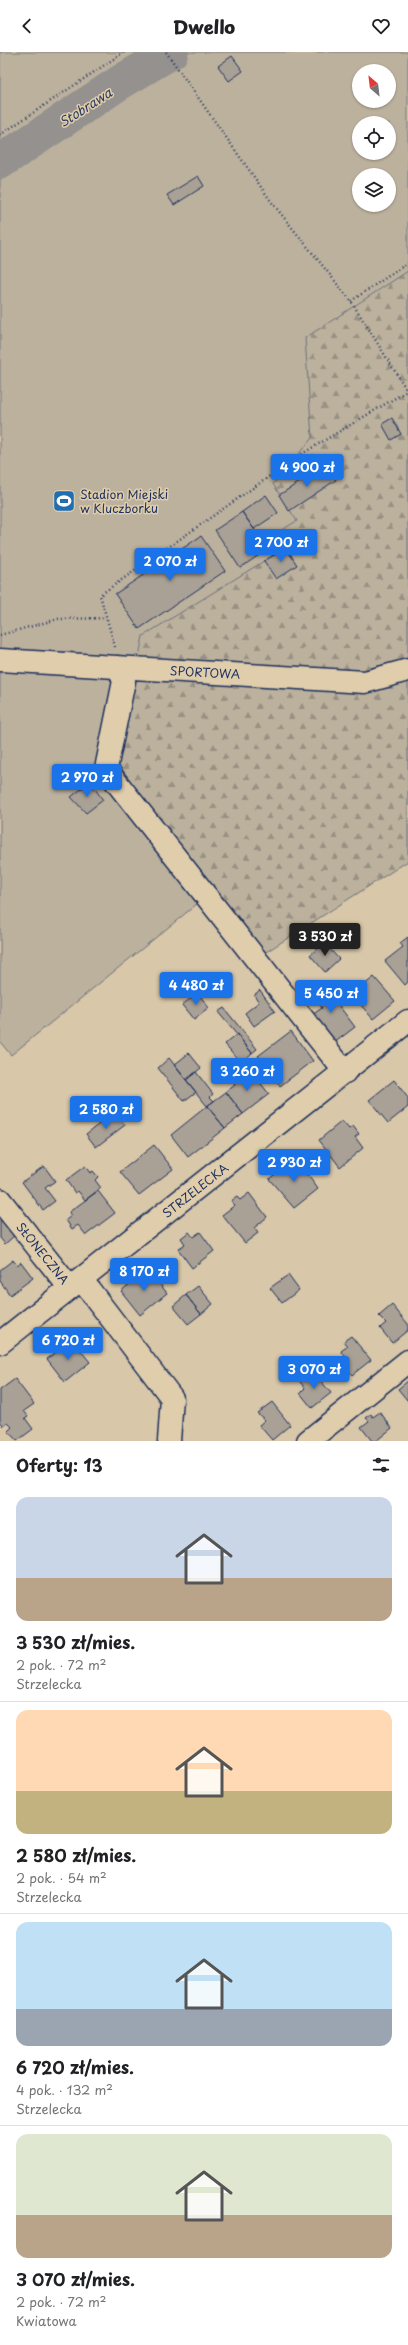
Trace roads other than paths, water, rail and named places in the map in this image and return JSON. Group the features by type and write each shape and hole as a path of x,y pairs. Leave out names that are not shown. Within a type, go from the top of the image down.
{"street":[{"name":"SPORTOWA","path":"0,660 365,682 408,670"},
{"path":"118,667 124,681 106,770 345,1072"},
{"name":"STRZELECKA","path":"0,1343 408,1021"},
{"name":"SŁONECZNA","path":"0,1200 76,1284 172,1398 169,1441"},
{"path":"308,1441 408,1361"}],"waterway":[{"name":"Stobrawa","path":"0,162 119,83 171,52"}],"place":[{"name":"Stadion Miejski w Kluczborku","path":"64,501"}]}
